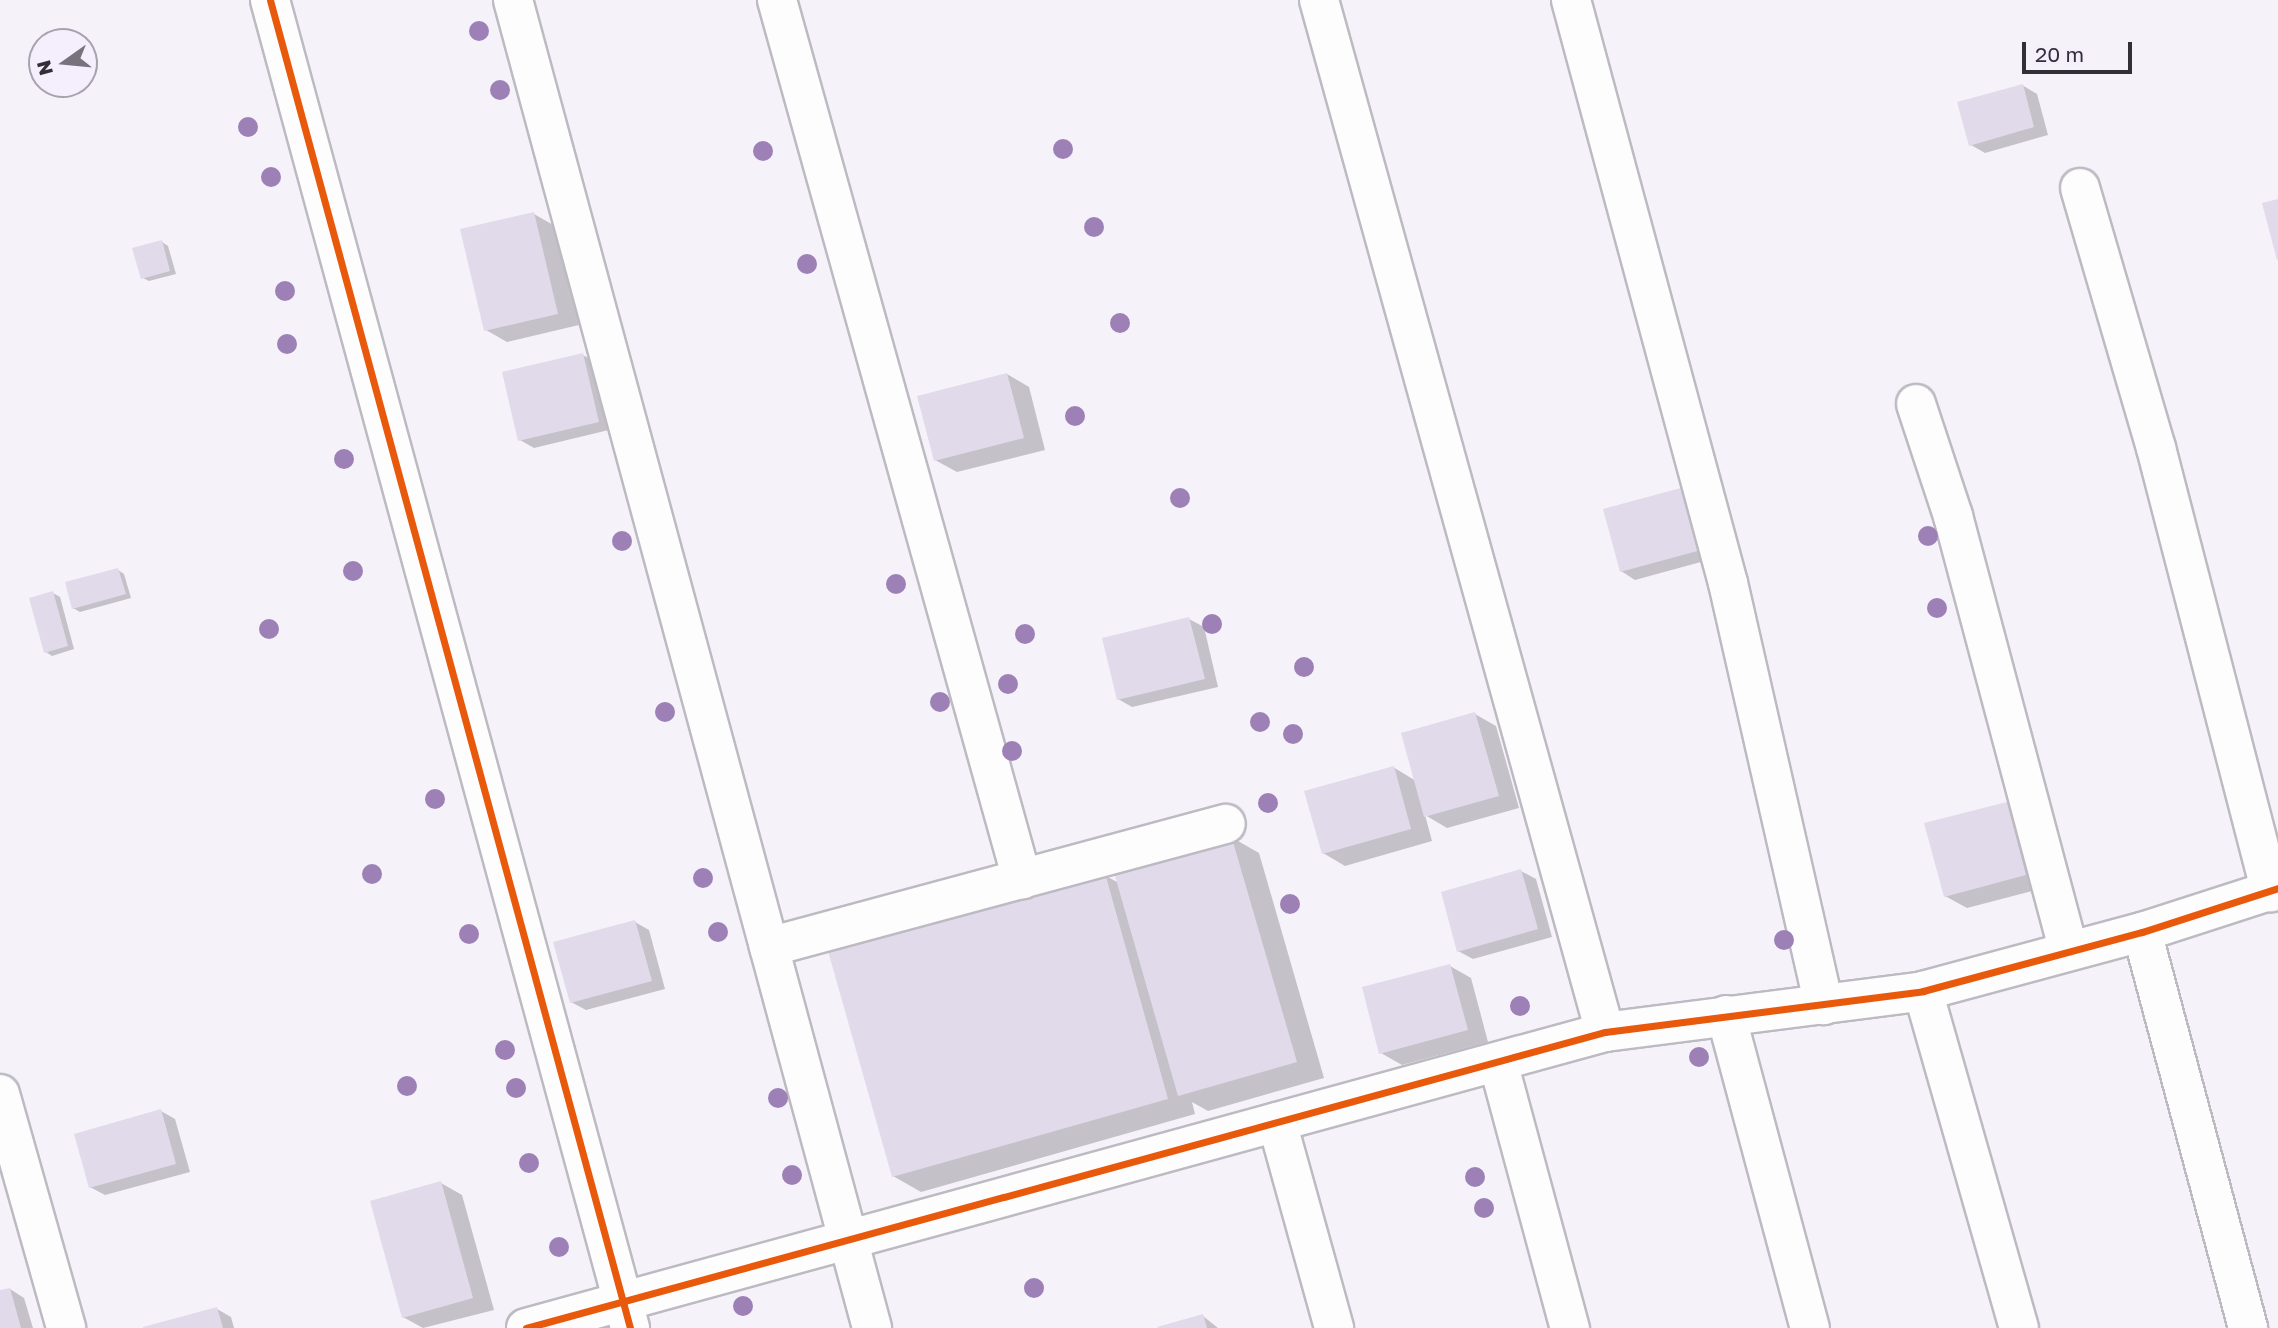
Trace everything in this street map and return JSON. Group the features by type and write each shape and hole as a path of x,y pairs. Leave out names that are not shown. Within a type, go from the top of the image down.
{"street":[{"path":"270,0 627,1315"},
{"path":"513,0 872,1328"},
{"path":"777,0 1023,879"},
{"path":"1319,0 1605,1032"},
{"path":"1572,0 1728,583 1824,1006"},
{"path":"526,1328 627,1315 848,1238 1605,1032 1726,1015 1824,1006 1923,991 2142,932 2275,890 2156,448 2080,188"},
{"path":"1916,404 1953,516 2069,951"},
{"path":"769,947 1226,824"},
{"path":"2142,932 2248,1328"},
{"path":"1923,991 2019,1328"},
{"path":"1726,1015 1810,1328"},
{"path":"1498,1062 1570,1328"},
{"path":"0,1094 66,1328"},
{"path":"1277,1122 1334,1328"}],"building":[{"path":"2023,84 2034,127 1969,146 1957,102"},
{"path":"2278,199 2278,260 2277,260 2262,203"},
{"path":"534,212 558,314 484,331 460,229"},
{"path":"162,240 170,271 141,279 132,248"},
{"path":"583,353 599,422 518,441 502,372"},
{"path":"1007,373 1024,438 934,461 917,396"},
{"path":"1688,486 1705,549 1620,572 1603,509"},
{"path":"118,568 126,594 72,609 65,582"},
{"path":"53,591 68,646 44,653 29,598"},
{"path":"1189,617 1205,679 1117,700 1102,638"},
{"path":"1475,712 1499,796 1424,817 1401,733"},
{"path":"1394,766 1411,829 1322,854 1304,791"},
{"path":"2007,802 2026,875 1944,897 1924,823"},
{"path":"1231,835 1297,1062 1178,1096 1113,869"},
{"path":"1521,869 1538,929 1457,952 1441,892"},
{"path":"1105,873 1168,1099 892,1177 828,951"},
{"path":"635,920 652,981 570,1003 553,942"},
{"path":"1450,964 1468,1030 1379,1054 1362,987"},
{"path":"161,1109 176,1164 89,1188 74,1134"},
{"path":"441,1181 473,1298 402,1318 370,1201"},
{"path":"10,1288 21,1328 0,1328 0,1290"},
{"path":"217,1307 223,1328 143,1328 143,1327"},
{"path":"1203,1314 1207,1328 1157,1327"}],"cycle path":[{"path":"270,0 630,1328"},
{"path":"526,1328 1605,1032 1923,991 2142,932 2278,888"}]}
